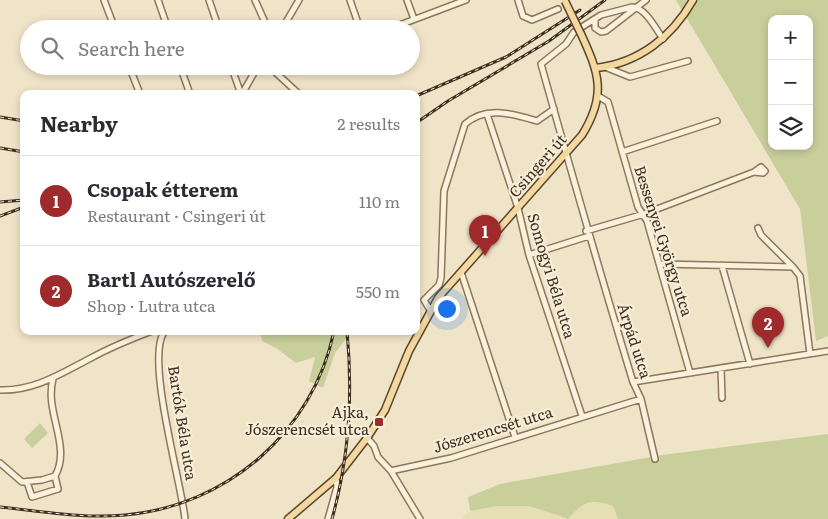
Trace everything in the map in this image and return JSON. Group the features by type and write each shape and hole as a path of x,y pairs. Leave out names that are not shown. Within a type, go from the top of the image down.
{"main road":[{"name":"Csingeri út","path":"420,332 430,310 567,152 592,120 598,96 596,68 565,0"},
{"path":"596,68 628,60 663,39 679,23 693,0"},
{"name":"Csingeri út","path":"288,519 336,478 367,438 384,410 418,335"}],"street":[{"path":"104,0 112,20"},
{"path":"158,0 165,20"},
{"path":"209,0 216,20"},
{"path":"255,0 264,20"},
{"path":"287,20 299,0"},
{"path":"350,0 357,20"},
{"path":"407,0 414,20 466,0"},
{"path":"518,0 523,16 532,20 558,9"},
{"path":"637,7 601,15 595,20 595,28 601,32 606,31 637,7 646,0"},
{"path":"637,7 663,39"},
{"name":"Árpád utca","path":"595,20 574,32 566,44 541,64 567,152 587,234 633,382 641,399 655,460"},
{"path":"605,67 630,77 688,60"},
{"path":"133,75 138,90"},
{"path":"183,75 189,90"},
{"path":"234,75 240,90"},
{"path":"243,90 253,75"},
{"path":"278,75 295,90"},
{"name":"Bessenyei György utca","path":"598,96 608,102 638,206 644,214 660,264 690,373"},
{"path":"430,310 424,300 439,285 444,192 465,124 470,120 487,114 502,112 537,121 554,109"},
{"name":"Somogyi Béla utca","path":"487,114 518,208 529,255 582,416"},
{"path":"622,152 717,121"},
{"path":"529,255 754,172"},
{"path":"758,228 760,235 800,276 810,354"},
{"path":"660,264 793,267"},
{"path":"722,266 750,364"},
{"path":"461,272 515,437"},
{"path":"0,390 26,387 53,379 125,341 141,335"},
{"name":"Bartók Béla utca","path":"164,335 160,345 162,397 185,519"},
{"path":"633,382 828,350"},
{"path":"721,368 722,398"},
{"path":"27,482 32,497 58,489 55,476 62,461 50,400 53,379"},
{"name":"Jószerencsét utca","path":"391,470 451,458 641,399"},
{"path":"367,438 374,446 378,457 391,470 420,519"},
{"path":"0,463 22,482 55,476"},
{"path":"328,519 337,487 336,478"}],"shaded area":[{"path":"598,500 613,506 618,519 568,519 580,506"},
{"path":"497,506 529,506 565,519 461,519 470,511"}],"green space":[{"path":"676,0 828,0 828,336 816,341 800,209"},
{"path":"261,335 349,335 335,353 323,388 309,381 315,357 296,363 276,348 262,341"},
{"path":"40,423 48,433 32,448 24,439"},
{"path":"828,434 828,519 618,519 613,506 599,502 583,505 568,519 529,506 497,506 470,511 468,497 500,484 662,455"}],"railway":[{"path":"420,120 448,101 549,41 605,0"},
{"path":"420,94 506,57 580,10"},
{"path":"0,117 20,120"},
{"path":"0,148 20,151"},
{"path":"0,202 20,200"},
{"path":"0,216 20,208"},
{"path":"0,507 78,515 109,516 162,509 198,497 230,479 260,458 286,431 307,401 323,368 333,335"},
{"path":"332,519 342,473 348,426 350,378 347,335"}],"place":[{"name":"Csopak étterem","path":"485,256"},
{"name":"Bartl Autószerelő","path":"768,348"},
{"name":"Ajka, Jószerencsét utca","path":"379,422"}]}
